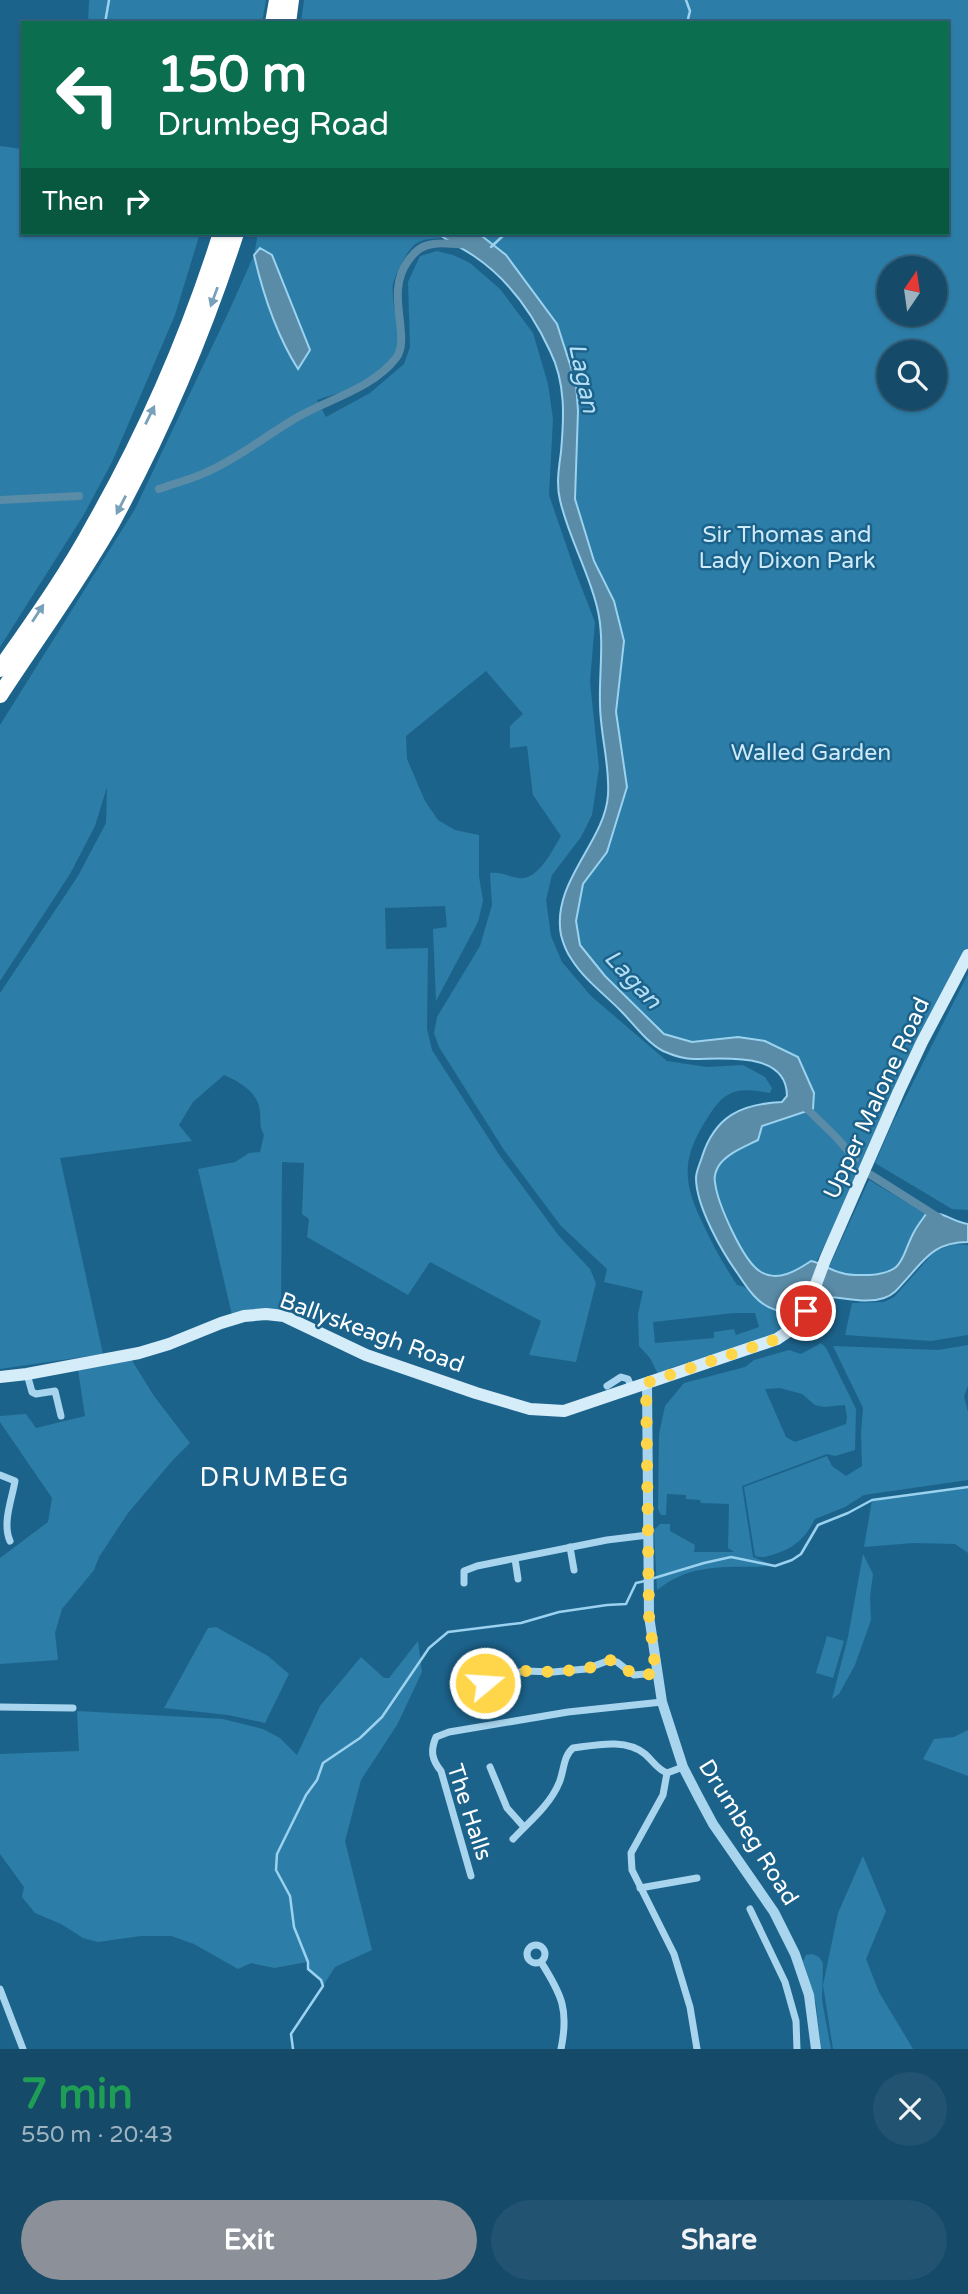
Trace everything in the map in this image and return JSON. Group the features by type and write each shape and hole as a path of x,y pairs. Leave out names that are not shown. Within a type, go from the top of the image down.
{"highway":[{"path":"273,21 277,0"},
{"path":"288,21 291,0"},
{"path":"0,670 74,559 112,492 175,359 220,235"},
{"path":"0,695 81,573 128,491 180,382 235,235"}],"main road":[{"name":"Upper Malone Road","path":"646,1383 777,1339 796,1325 806,1311 825,1260 916,1054 968,955"},
{"name":"Ballyskeagh Road","path":"0,1377 139,1353 232,1320 265,1314 284,1316 366,1355 530,1409 564,1411 646,1383"}],"street":[{"path":"27,1374 32,1392 36,1394 55,1391 61,1416"},
{"path":"607,1386 621,1377 628,1379 632,1389"},
{"name":"Drumbeg Road","path":"646,1383 650,1631 662,1702 683,1767 713,1824 758,1887 789,1939 803,1974 816,2049"},
{"path":"0,1475 15,1481 7,1521 10,1541"},
{"path":"464,1583 464,1571 570,1548 648,1535"},
{"path":"570,1548 574,1570"},
{"path":"515,1559 519,1579"},
{"path":"468,1684 500,1681 525,1671 586,1669 610,1660 634,1675 656,1674"},
{"name":"The Halls","path":"471,1876 441,1771 432,1758 432,1745 436,1737 449,1732 568,1712 662,1702"},
{"path":"0,1707 73,1708"},
{"path":"513,1839 553,1796 569,1751 573,1748 626,1745 638,1749 667,1773"},
{"path":"490,1767 507,1808 524,1827"},
{"path":"667,1773 683,1767"},
{"path":"667,1773 663,1795 631,1853 632,1870 674,1954 690,2007 697,2049"},
{"path":"640,1888 697,1878"},
{"path":"750,1909 785,1982 796,2021 797,2049"},
{"path":"541,1962 563,2004 566,2026 561,2049"},
{"path":"0,1989 23,2049"}],"green space":[{"path":"89,0 266,0 262,21 88,21"},
{"name":"Sir Thomas and Lady Dixon Park","path":"304,0 968,0 968,951 860,1180 816,1262 778,1276 761,1272 739,1245 721,1203 715,1174 726,1158 758,1140 761,1126 813,1109 814,1093 738,1037 692,1042 664,1034 605,976 580,945 576,921 583,884 607,852 627,787 616,712 624,641 614,601 594,561 575,499 578,411 576,383 557,324 506,255 481,235 949,235 949,21 301,21"},
{"path":"0,146 21,149 21,235 199,235 175,315 112,462 83,516 0,647"},
{"path":"258,235 439,235 443,238 415,244 396,274 393,292 399,339 396,354 381,372 371,378 350,389 317,400 326,417 370,393 404,364 410,347 408,282 420,256 437,251 470,263 500,289 533,333 548,384 553,419 549,495 595,622 590,682 599,768 592,815 581,837 552,875 546,900 551,936 562,962 591,996 667,1061 707,1067 743,1065 765,1077 772,1088 770,1093 743,1090 729,1094 716,1105 694,1143 688,1180 703,1224 737,1285 748,1289 760,1301 779,1309 791,1308 808,1299 788,1331 670,1368 659,1376 650,1358 639,1346 638,1314 643,1291 604,1282 607,1269 561,1226 504,1150 439,1047 434,1033 437,1017 480,946 492,905 490,873 518,878 532,875 544,863 561,836 533,795 527,746 510,748 510,726 523,714 486,671 406,736 407,759 425,801 438,820 455,830 479,835 479,876 483,901 478,922 436,1001 433,929 447,927 445,906 385,908 386,949 428,948 427,1029 432,1050 500,1156 559,1236 590,1269 596,1283 576,1362 529,1355 541,1321 430,1262 408,1295 307,1237 309,1219 302,1214 304,1163 282,1162 281,1309 252,1310 232,1315 198,1169 235,1162 249,1153 260,1152 264,1135 256,1099 242,1085 224,1075 193,1102 179,1125 192,1141 60,1158 103,1354 0,1369 0,993 78,876 106,823 107,787 95,826 70,874 0,981 0,725 135,509 254,255","holes":["755,1313 759,1327 736,1335 734,1329 714,1332 714,1338 655,1343 653,1322"]},
{"path":"968,974 968,1210 952,1209 875,1163"},
{"path":"869,1180 926,1214 895,1268 879,1274 842,1273 829,1267"},
{"path":"954,1244 968,1245 968,1335 931,1341 845,1335 852,1303 884,1302 894,1297 935,1251"},
{"path":"821,1343 826,1348 856,1409 855,1450 835,1456 827,1454 742,1486 753,1557 775,1566 699,1570 671,1580 657,1590 654,1530 660,1524 670,1524 670,1531 695,1545 694,1552 734,1552 728,1548 729,1504 701,1503 700,1500 686,1499 686,1495 667,1494 666,1515 661,1515 658,1509 659,1434 665,1406 684,1383 745,1367 754,1360 789,1350 801,1354","holes":["780,1388 802,1394 815,1405 845,1405 846,1424 795,1442 786,1437 765,1389"]},
{"path":"968,1345 968,1386 964,1396 968,1412 968,1480 864,1495 845,1507 815,1519 802,1538 792,1546 767,1556 755,1556 744,1487 827,1456 832,1466 846,1476 862,1466 863,1408 833,1346 938,1350"},
{"path":"131,1359 154,1396 190,1443 128,1513 99,1557 94,1570 62,1609 55,1633 58,1660 0,1664 0,1558 48,1522 52,1498 0,1422 0,1416 26,1414 36,1428 85,1416 78,1370"},
{"path":"968,1487 968,1553 955,1544 913,1543 864,1547 872,1500"},
{"path":"863,1554 873,1574 871,1620 855,1665 839,1694 832,1699 848,1637"},
{"path":"216,1627 268,1656 289,1674 265,1723 228,1715 164,1708 208,1628"},
{"path":"827,1636 844,1641 833,1678 816,1673"},
{"path":"418,1641 422,1672 397,1725 361,1780 345,1841 372,1950 335,1967 323,1986 321,1980 308,1969 307,1962 274,1968 251,1963 238,1969 194,1944 171,1936 141,1936 98,1942 83,1938 61,1924 35,1913 22,1897 24,1887 0,1854 0,1754 79,1751 77,1711 223,1719 263,1729 280,1738 297,1755 320,1706 361,1657 384,1678 389,1678"},
{"path":"968,1730 968,1776 923,1759 934,1739 954,1737"},
{"path":"863,1856 886,1911 866,1959 879,1992 913,2049 833,2049 823,1985 838,1913"},
{"path":"806,1955 819,1957 823,1963 822,2000 831,2049 821,2049 816,2004 803,1961"}],"shaded area":[{"path":"440,235 481,235 506,255 557,324 576,383 578,411 575,499 594,561 614,601 624,641 616,712 627,787 607,852 583,884 576,921 580,945 605,976 664,1034 692,1042 738,1037 765,1041 798,1057 814,1093 813,1109 762,1126 758,1140 721,1162 715,1177 720,1203 732,1231 746,1257 761,1272 780,1276 811,1261 849,1275 882,1273 890,1271 900,1262 926,1214 943,1215 968,1224 968,1242 947,1245 931,1253 887,1297 866,1301 819,1297 781,1311 764,1305 754,1296 711,1228 700,1202 696,1175 707,1143 722,1122 742,1109 782,1102 787,1096 784,1081 777,1071 752,1061 694,1059 663,1051 646,1038 582,974 565,948 560,916 564,897 598,829 608,795 600,715 599,619 593,593 568,527 559,494 563,401 555,363 536,324 509,286 474,256"},
{"path":"260,248 272,255 310,350 298,369 283,342 266,299 254,255"}],"waterway":[{"path":"105,21 109,0"},
{"path":"686,0 690,11 688,21"},
{"path":"491,247 504,235"},
{"path":"159,489 220,465 308,411 375,378 396,358 400,349 398,287 401,273 408,261 419,249 429,245 465,244"},
{"path":"0,500 79,496"},
{"path":"802,1104 855,1159"},
{"path":"871,1175 939,1218"},
{"path":"651,1579 731,1557 775,1566 801,1554 818,1525 872,1500 968,1487"},
{"path":"293,2049 291,2034 323,1986 321,1980 308,1969 308,1962 294,1927 290,1896 276,1870 277,1854 306,1795 317,1780 323,1763 360,1738 382,1717 429,1648 448,1632 521,1623 559,1612 626,1604 636,1583 645,1581"}],"district":[{"name":"DRUMBEG","path":"275,1477"}],"route":[{"path":"485,1683 500,1681 525,1671 586,1669 610,1660 634,1675 656,1674 649,1616 646,1383 777,1339 796,1325 806,1311"}],"water label":[{"name":"Lagan","path":"584,378"},
{"name":"Lagan","path":"633,979"}],"park label":[{"name":"Walled Garden","path":"811,752"}]}
